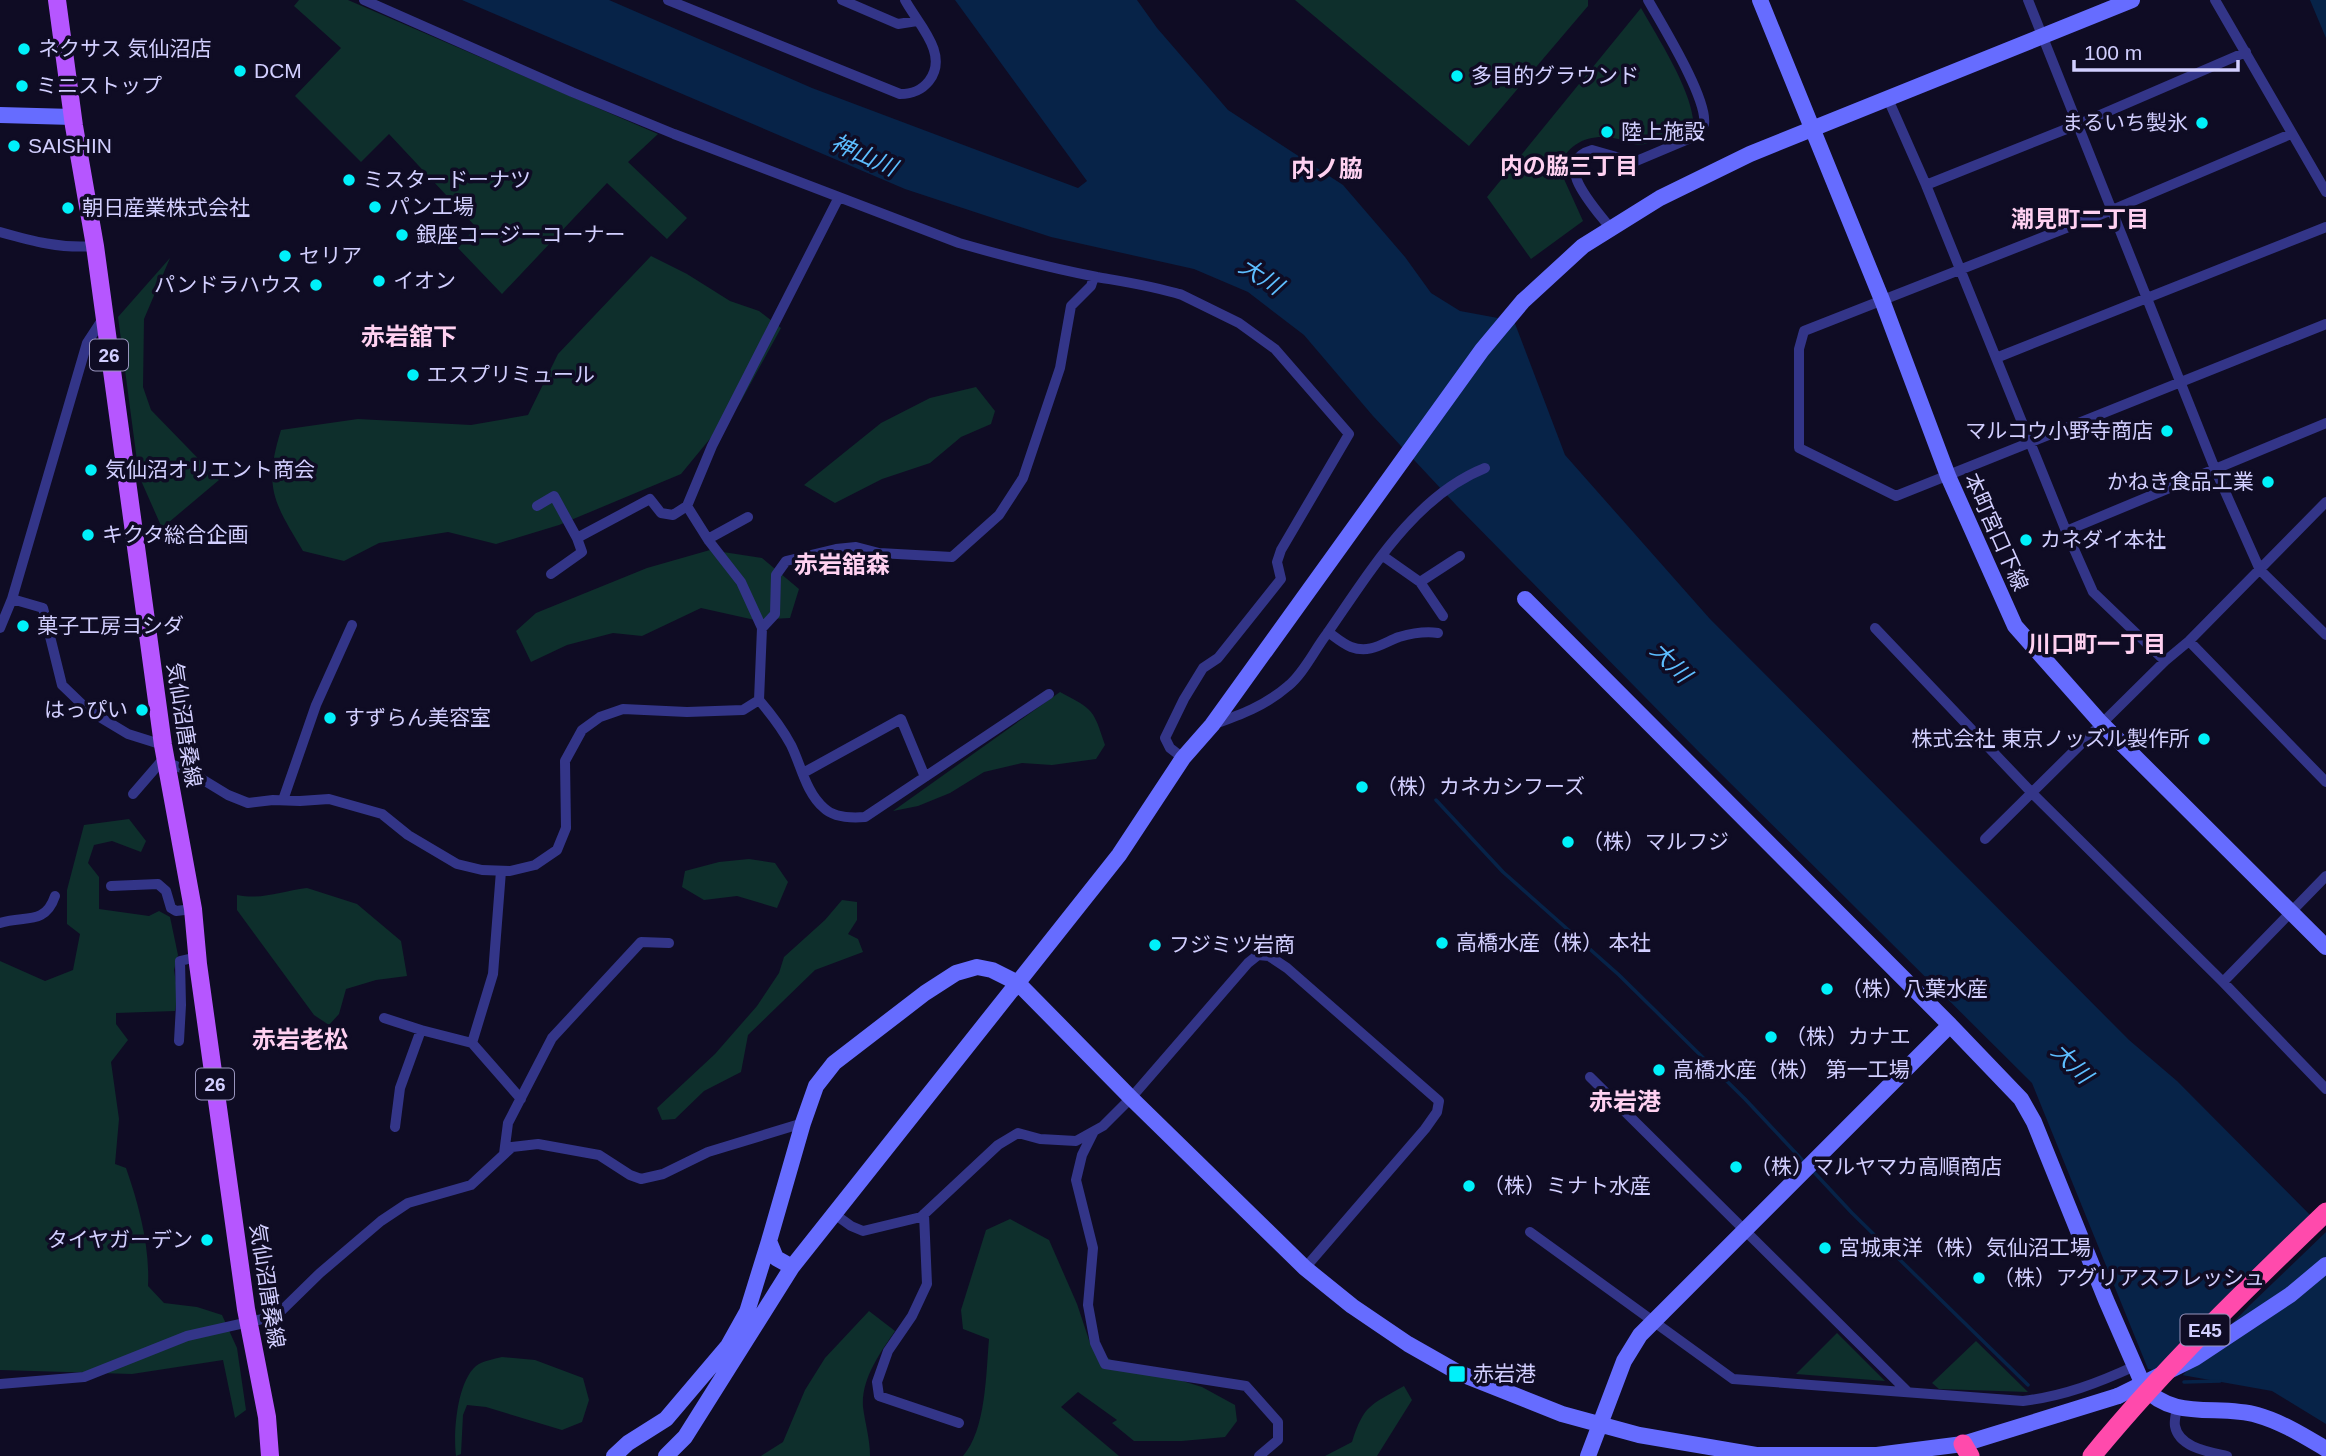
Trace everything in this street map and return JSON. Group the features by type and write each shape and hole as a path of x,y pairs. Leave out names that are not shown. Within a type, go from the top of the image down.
{"highway":[{"name":"E45","path":"2092,1456 2122,1419 2231,1303 2326,1212"},
{"name":"E45","path":"2106,1456 2203,1348 2326,1227"}],"main road":[{"name":"気仙沼唐桑線","path":"57,0 94,246 164,755 193,909 250,1322 267,1417 270,1456"}],"street":[{"path":"364,0 572,92 959,243 1094,277 1162,288 1181,294 1239,323 1275,349 1349,434 1281,550 1277,562 1280,579 1218,657 1203,668 1184,698 1165,738 1170,748 1183,758"},
{"path":"668,0 900,94 910,94 921,89 935,68 933,44 905,0"},
{"path":"842,0 898,24 917,21"},
{"path":"1611,229 1578,184 1574,169 1579,156 1592,149 1634,162 1691,138 1704,124 1703,108 1673,44 1648,0"},
{"name":"本町宮口下線","path":"1760,0 1882,300 1948,475 2015,626 2101,723 2326,947"},
{"path":"2028,0 2215,469 2260,570 2326,635"},
{"path":"666,1456 685,1437 792,1266 1119,855 1183,758 1212,725 1482,350 1523,302 1583,246 1660,198 1750,154 2132,0"},
{"path":"2215,0 2326,192"},
{"path":"1926,184 2079,124 2246,52"},
{"path":"1888,99 1926,184 2093,592 2165,660"},
{"path":"0,115 73,117"},
{"path":"2291,134 2112,209 1804,331 1799,349 1799,448 1896,496 2326,324"},
{"path":"577,538 650,499 661,513 673,515 687,506 712,446 839,197"},
{"path":"1996,358 2326,227"},
{"path":"0,232 51,246 94,246"},
{"path":"762,628 775,614 776,575 786,561 856,547 879,553 952,557 999,515 1023,478 1035,444 1060,368 1071,306 1091,286 1094,277"},
{"path":"0,628 12,599 87,343 104,317"},
{"path":"2066,531 2326,423"},
{"path":"1212,725 1251,712 1290,685 1409,523 1448,487 1485,468"},
{"path":"537,506 554,496 582,552 551,574"},
{"path":"1985,839 2165,660 2189,641 2326,502"},
{"path":"687,506 741,582 762,628 759,700 778,722 792,746 812,792 824,809 849,819 865,817 1049,694"},
{"path":"708,539 748,517"},
{"path":"1383,556 1420,582 1443,616"},
{"path":"1420,582 1460,556"},
{"path":"12,599 43,608 62,685 88,710 228,795 248,803 329,799 382,814 408,835 457,864 482,870 510,871 536,864 556,850 566,828 565,761 582,730 600,717 623,709 687,712 743,710 759,700"},
{"path":"1525,599 1950,1024 2021,1099 2034,1122 2144,1387 2152,1396 2176,1408 2240,1411 2257,1415 2284,1424 2326,1449"},
{"path":"283,800 316,705 352,625"},
{"path":"1875,628 2032,793 2223,982 2326,1089"},
{"path":"1328,632 1348,646 1358,649 1380,647 1416,632 1438,633"},
{"path":"2189,641 2326,782"},
{"path":"803,773 901,719 926,777"},
{"path":"133,794 164,755"},
{"path":"472,1043 493,974 500,871"},
{"path":"2223,982 2326,876"},
{"path":"111,886 158,884 166,891 171,908 176,911 193,909"},
{"path":"0,923 39,917 49,910 55,896"},
{"path":"504,1154 508,1123 552,1038 641,942 669,943"},
{"path":"833,1213 863,1231 921,1217 998,1145 1018,1133 1040,1139 1076,1141 1103,1126 1131,1098 1248,963 1258,955 1269,956 1287,968 1434,1093 1439,1101 1437,1112 1425,1129 1305,1268"},
{"path":"179,1041 180,961 198,957"},
{"path":"614,1456 628,1443 672,1414 728,1346 747,1312 816,1086 834,1063 925,993 956,974 977,967 992,970 1018,983 1305,1268 1383,1328 1459,1373 1527,1401 1599,1426 1639,1435 1756,1455 1965,1452 1994,1436 2118,1396 2195,1358 2290,1295 2326,1265"},
{"path":"384,1018 472,1043 521,1099"},
{"path":"1588,1456 1624,1361 1640,1335 1950,1024"},
{"path":"395,1127 400,1088 421,1030"},
{"path":"1590,1077 1908,1392"},
{"path":"0,1384 84,1377 187,1336 276,1316 348,1248 381,1221 408,1203 471,1185 512,1147 538,1144 575,1149 599,1155 641,1179 663,1174 708,1152 803,1123"},
{"path":"1094,1131 1082,1155 1076,1180 1093,1248 1088,1305 1095,1343 1105,1364 1245,1386 1278,1422 1279,1440 1259,1456"},
{"path":"924,1214 928,1284 912,1316 888,1351 877,1382 879,1395 958,1423"},
{"path":"1530,1232 1733,1379 2023,1401 2053,1397 2091,1386 2135,1366"},
{"path":"769,1241 776,1258 792,1266"},
{"path":"2176,1408 2175,1426 2187,1443 2227,1456"}],"green space":[{"path":"299,0 348,0 658,134 628,162 687,218 667,239 607,183 502,294 458,248 476,227 389,134 361,162 295,96 341,48 294,6"},
{"name":"多目的グラウンド","path":"1295,0 1588,0 1588,6 1469,146"},
{"name":"陸上施設","path":"1641,8 1679,77 1693,119 1667,135 1644,144 1636,145 1602,137 1584,140 1569,150 1559,168 1583,221 1531,259 1487,197"},
{"path":"651,256 687,274 730,301 759,311 781,328 741,401 681,474 559,525 496,544 448,532 379,543 344,561 303,551 274,494 273,466 281,430 358,419 471,425 528,415 558,354"},
{"path":"170,258 144,319 143,387 151,410 219,480 162,528 139,476 118,317"},
{"path":"976,387 995,411 991,424 961,437 930,463 882,479 835,503 804,485 881,423 930,398"},
{"path":"710,550 762,558 799,589 790,618 755,620 701,608 642,636 613,633 567,645 531,662 516,631 536,613 647,568"},
{"path":"1060,692 1086,707 1098,724 1105,745 1096,759 1052,765 1022,763 984,772 950,793 918,806 893,811"},
{"path":"129,819 146,841 141,852 112,841 94,845 88,863 99,877 99,909 149,916 159,911 170,917 178,955 174,970 178,995 175,1011 116,1013 116,1024 128,1040 111,1062 119,1119 115,1164 126,1168 139,1211 147,1256 148,1286 164,1303 197,1307 222,1315 237,1348 246,1410 235,1418 223,1360 132,1374 0,1370 0,961 45,981 73,970 80,934 67,924 67,890 84,825"},
{"path":"749,859 775,863 788,882 777,908 737,896 704,900 682,887 685,871 719,862"},
{"path":"307,888 357,904 401,941 407,976 376,980 346,989 339,1014 329,1025 314,1015 237,910 237,895 264,896"},
{"path":"842,900 857,902 857,920 848,934 858,939 863,952 815,970 748,1035 741,1072 704,1091 675,1119 662,1120 657,1108 715,1054 757,1006 779,973 784,957 825,920"},
{"path":"1010,1219 1049,1240 1077,1304 1091,1346 1121,1367 1163,1375 1202,1387 1235,1405 1237,1421 1225,1437 1182,1441 1134,1441 1112,1423 1117,1420 1078,1392 1061,1407 1119,1456 963,1456 971,1445 981,1417 989,1339 963,1329 961,1310 986,1230"},
{"path":"869,1311 895,1331 883,1348 865,1386 863,1407 870,1456 761,1456 783,1442 805,1390 825,1358"},
{"path":"1837,1333 1885,1381 1796,1374"},
{"path":"1976,1341 2028,1392 1939,1389 1932,1383"},
{"path":"502,1357 535,1360 583,1378 589,1400 582,1422 562,1430 486,1407 467,1405 463,1415 461,1454 456,1456 456,1422 464,1384 476,1366"},
{"path":"1404,1386 1412,1400 1377,1456 1325,1456 1352,1442 1370,1407"}],"water":[{"path":"462,0 609,0 812,88 1078,188 1087,181 955,0 1137,0 1157,28 1228,110 1343,185 1405,257 1431,293 1460,311 1514,321 1565,455 1710,619 2129,1040 2177,1081 2326,1231 2326,1424 2272,1391 2148,1369 2032,1083 1700,753 1457,506 1373,416 1304,335 1248,292 1194,269 1051,237 905,189"},
{"path":"2310,0 2326,0 2326,38"}],"pier":[{"path":"2316,1216 2326,1226 2326,1232 2249,1306 2180,1378 2158,1375"}],"waterway":[{"path":"1436,800 1503,872 1619,975 1745,1099 1806,1164"},
{"path":"1811,1169 1852,1213 2028,1385"},
{"path":"2184,1382 2220,1381"}],"place":[{"name":"ネクサス 気仙沼店","path":"24,49"},
{"name":"DCM","path":"240,71"},
{"name":"多目的グラウンド","path":"1457,76"},
{"name":"ミニストップ","path":"22,86"},
{"name":"まるいち製氷","path":"2202,123"},
{"name":"陸上施設","path":"1607,132"},
{"name":"SAISHIN","path":"14,146"},
{"name":"ミスタードーナツ","path":"349,180"},
{"name":"パン工場","path":"375,207"},
{"name":"朝日産業株式会社","path":"68,208"},
{"name":"銀座コージーコーナー","path":"402,235"},
{"name":"セリア","path":"285,256"},
{"name":"イオン","path":"379,281"},
{"name":"パンドラハウス","path":"316,285"},
{"name":"エスプリミュール","path":"413,375"},
{"name":"マルコウ小野寺商店","path":"2167,431"},
{"name":"気仙沼オリエント商会","path":"91,470"},
{"name":"かねき食品工業","path":"2268,482"},
{"name":"キクタ総合企画","path":"88,535"},
{"name":"カネダイ本社","path":"2026,540"},
{"name":"菓子工房ヨシダ","path":"23,626"},
{"name":"はっぴい","path":"142,710"},
{"name":"すずらん美容室","path":"330,718"},
{"name":"株式会社 東京ノッズル製作所","path":"2204,739"},
{"name":"（株）カネカシフーズ","path":"1362,787"},
{"name":"（株）マルフジ","path":"1568,842"},
{"name":"高橋水産（株） 本社","path":"1442,943"},
{"name":"フジミツ岩商","path":"1155,945"},
{"name":"（株）八葉水産","path":"1827,989"},
{"name":"（株）カナエ","path":"1771,1037"},
{"name":"高橋水産（株） 第一工場","path":"1659,1070"},
{"name":"（株）マルヤマカ高順商店","path":"1736,1167"},
{"name":"（株）ミナト水産","path":"1469,1186"},
{"name":"タイヤガーデン","path":"207,1240"},
{"name":"宮城東洋（株）気仙沼工場","path":"1825,1248"},
{"name":"（株）アグリアスフレッシュ","path":"1979,1278"},
{"name":"赤岩港","path":"1457,1374"}],"district":[{"name":"内の脇三丁目","path":"1569,166"},
{"name":"内ノ脇","path":"1327,169"},
{"name":"潮見町二丁目","path":"2080,219"},
{"name":"赤岩舘下","path":"409,337"},
{"name":"赤岩舘森","path":"842,565"},
{"name":"川口町一丁目","path":"2097,644"},
{"name":"赤岩老松","path":"300,1040"},
{"name":"赤岩港","path":"1625,1102"}],"water label":[{"name":"神山川","path":"864,155"},
{"name":"大川","path":"1261,276"},
{"name":"大川","path":"1671,662"},
{"name":"大川","path":"2072,1063"}]}
